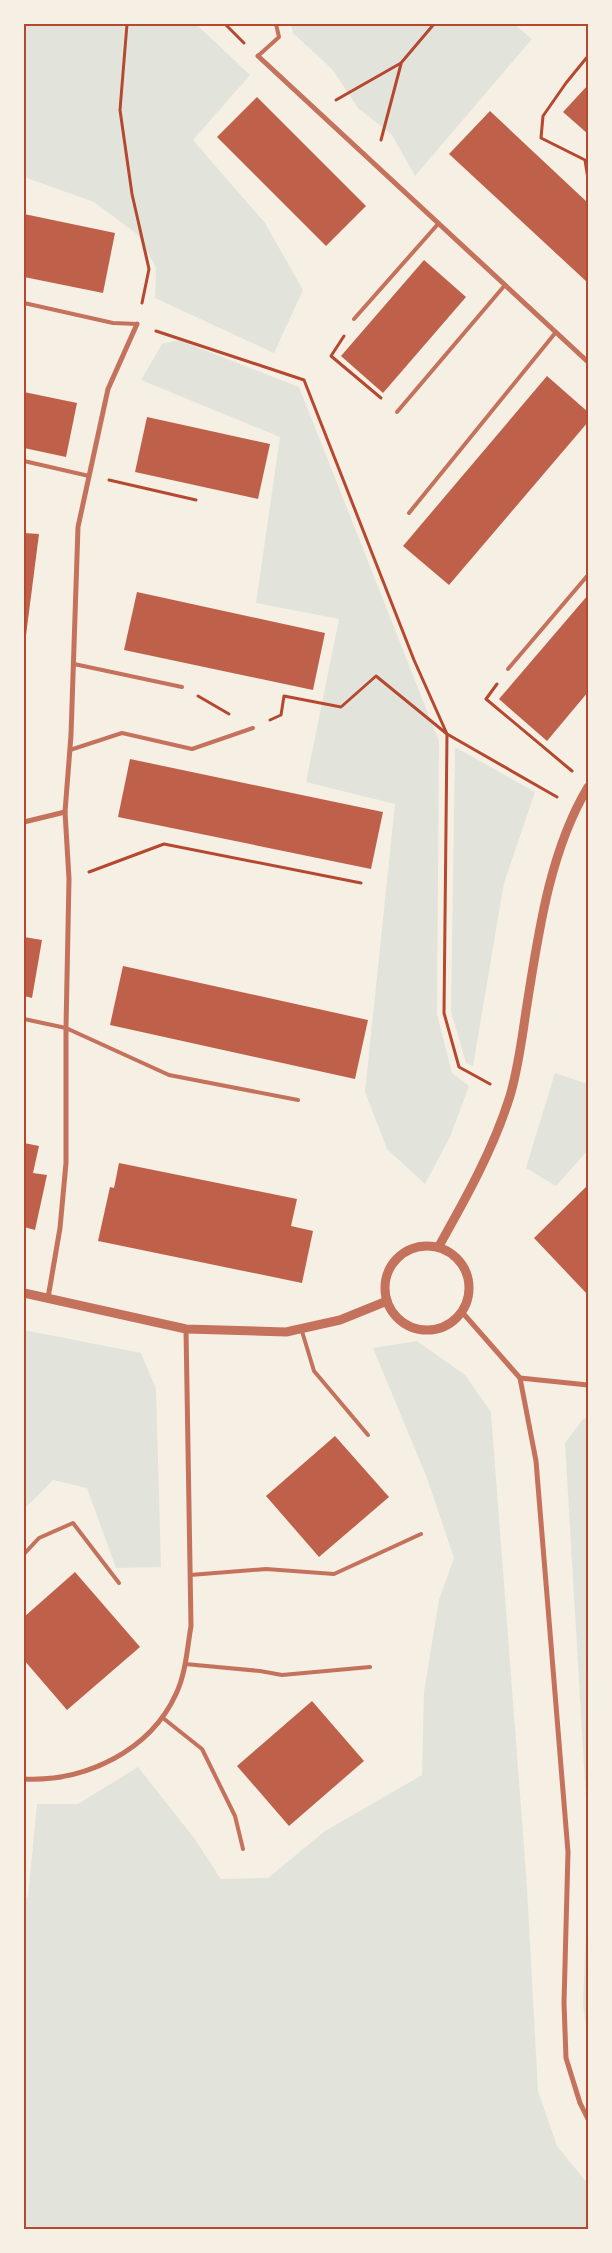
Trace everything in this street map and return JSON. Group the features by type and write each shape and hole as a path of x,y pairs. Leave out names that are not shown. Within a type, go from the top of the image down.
{"street":[{"path":"258,56 588,362"},
{"path":"48,1298 60,1228 66,1163 69,879 65,812 74,664 78,527 108,389 137,324"},
{"path":"439,1246 483,1167 510,1096 521,1046 537,947 559,850 576,808 588,787"},
{"path":"24,822 65,812"},
{"path":"439,1246 451,1252 461,1261 468,1273 469,1293 462,1312 454,1322 442,1328 428,1330 415,1328 403,1322 393,1313 387,1301 385,1288 387,1275 392,1263 413,1247 439,1246"},
{"path":"24,1293 186,1329 286,1332 340,1320 387,1301"},
{"path":"462,1312 520,1378 536,1461 568,1852 564,2003 566,2058 580,2103 588,2120"},
{"path":"24,1778 74,1774 100,1766 144,1740 163,1718 176,1693 186,1664 191,1626 186,1329"},
{"path":"520,1378 588,1385"}],"lane":[{"path":"258,56 280,37 276,24"},
{"path":"354,320 438,224"},
{"path":"397,412 505,285"},
{"path":"24,303 112,323 137,324"},
{"path":"409,513 556,332"},
{"path":"24,461 89,476"},
{"path":"508,669 588,575"},
{"path":"74,664 182,687"},
{"path":"70,750 122,733 192,749 253,728"},
{"path":"24,1019 66,1028 169,1075 298,1100"},
{"path":"301,1328 314,1371 368,1435"},
{"path":"24,1554 39,1538 73,1523 119,1583"},
{"path":"190,1575 266,1569 334,1574 421,1534"},
{"path":"186,1664 282,1675 370,1667"},
{"path":"163,1718 202,1749 235,1816 242,1849"}],"path":[{"path":"127,24 120,110 132,194 149,269 137,324 304,380 414,660 447,734 444,1013 459,1067 510,1096"},
{"path":"225,24 258,56"},
{"path":"316,111 401,63 434,24"},
{"path":"588,56 566,83 544,116 541,138 585,160 588,179"},
{"path":"374,164 401,63"},
{"path":"354,320 331,356 397,412"},
{"path":"89,476 196,500"},
{"path":"508,669 486,699 574,772"},
{"path":"182,687 253,728 281,715 284,696 341,707 376,676 447,734 576,808"},
{"path":"69,879 164,844 361,883"}],"shaded area":[{"path":"24,24 196,24 250,75 193,140 265,223 303,290 274,353 155,298 156,267 137,234 94,202 24,177"},
{"path":"291,24 514,24 532,39 415,176 392,135 358,108 332,69 293,33"},
{"path":"179,340 299,387 439,741 437,1014 452,1073 469,1086 450,1137 425,1184 387,1149 365,1092 395,804 306,782 339,619 256,603 280,437 141,380 162,344"},
{"path":"455,747 535,792 504,883 473,1066 466,1063 451,1011"},
{"path":"555,1073 588,1084 588,1150 556,1186 526,1168"},
{"path":"24,1330 141,1353 156,1389 161,1567 116,1568 87,1488 53,1480 24,1509"},
{"path":"417,1341 465,1375 491,1412 527,1887 538,2091 557,2146 588,2184 588,2229 24,2229 24,1899 28,1896 37,1804 78,1804 138,1767 194,1838 221,1879 268,1878 325,1831 422,1775 424,1692 439,1600 454,1558 427,1478 373,1348"},
{"path":"588,1418 588,1835 565,1443 583,1419"},
{"path":"588,1872 588,2041 583,2005"}],"building":[{"path":"588,85 588,134 563,112"},
{"path":"257,97 366,206 326,246 217,137"},
{"path":"490,111 588,203 588,283 449,154"},
{"path":"24,214 115,233 103,293 24,277"},
{"path":"424,260 466,297 383,393 341,356"},
{"path":"547,376 588,412 588,422 449,585 403,546"},
{"path":"24,392 77,403 66,457 24,448"},
{"path":"147,417 270,444 258,499 135,472"},
{"path":"24,533 39,534 25,643 24,643"},
{"path":"137,592 325,633 313,690 124,650"},
{"path":"588,595 588,692 547,741 499,699"},
{"path":"130,759 383,812 371,869 118,817"},
{"path":"24,937 42,940 32,998 24,996"},
{"path":"123,966 368,1020 355,1079 110,1025"},
{"path":"24,1143 39,1146 33,1173 47,1175 35,1230 24,1227"},
{"path":"119,1163 297,1199 291,1226 313,1231 302,1283 98,1241 110,1187 114,1188"},
{"path":"588,1185 588,1295 534,1238"},
{"path":"335,1436 389,1497 319,1557 266,1496"},
{"path":"75,1572 140,1647 67,1710 24,1660 24,1617"},
{"path":"312,1701 364,1761 289,1826 237,1766"}]}
